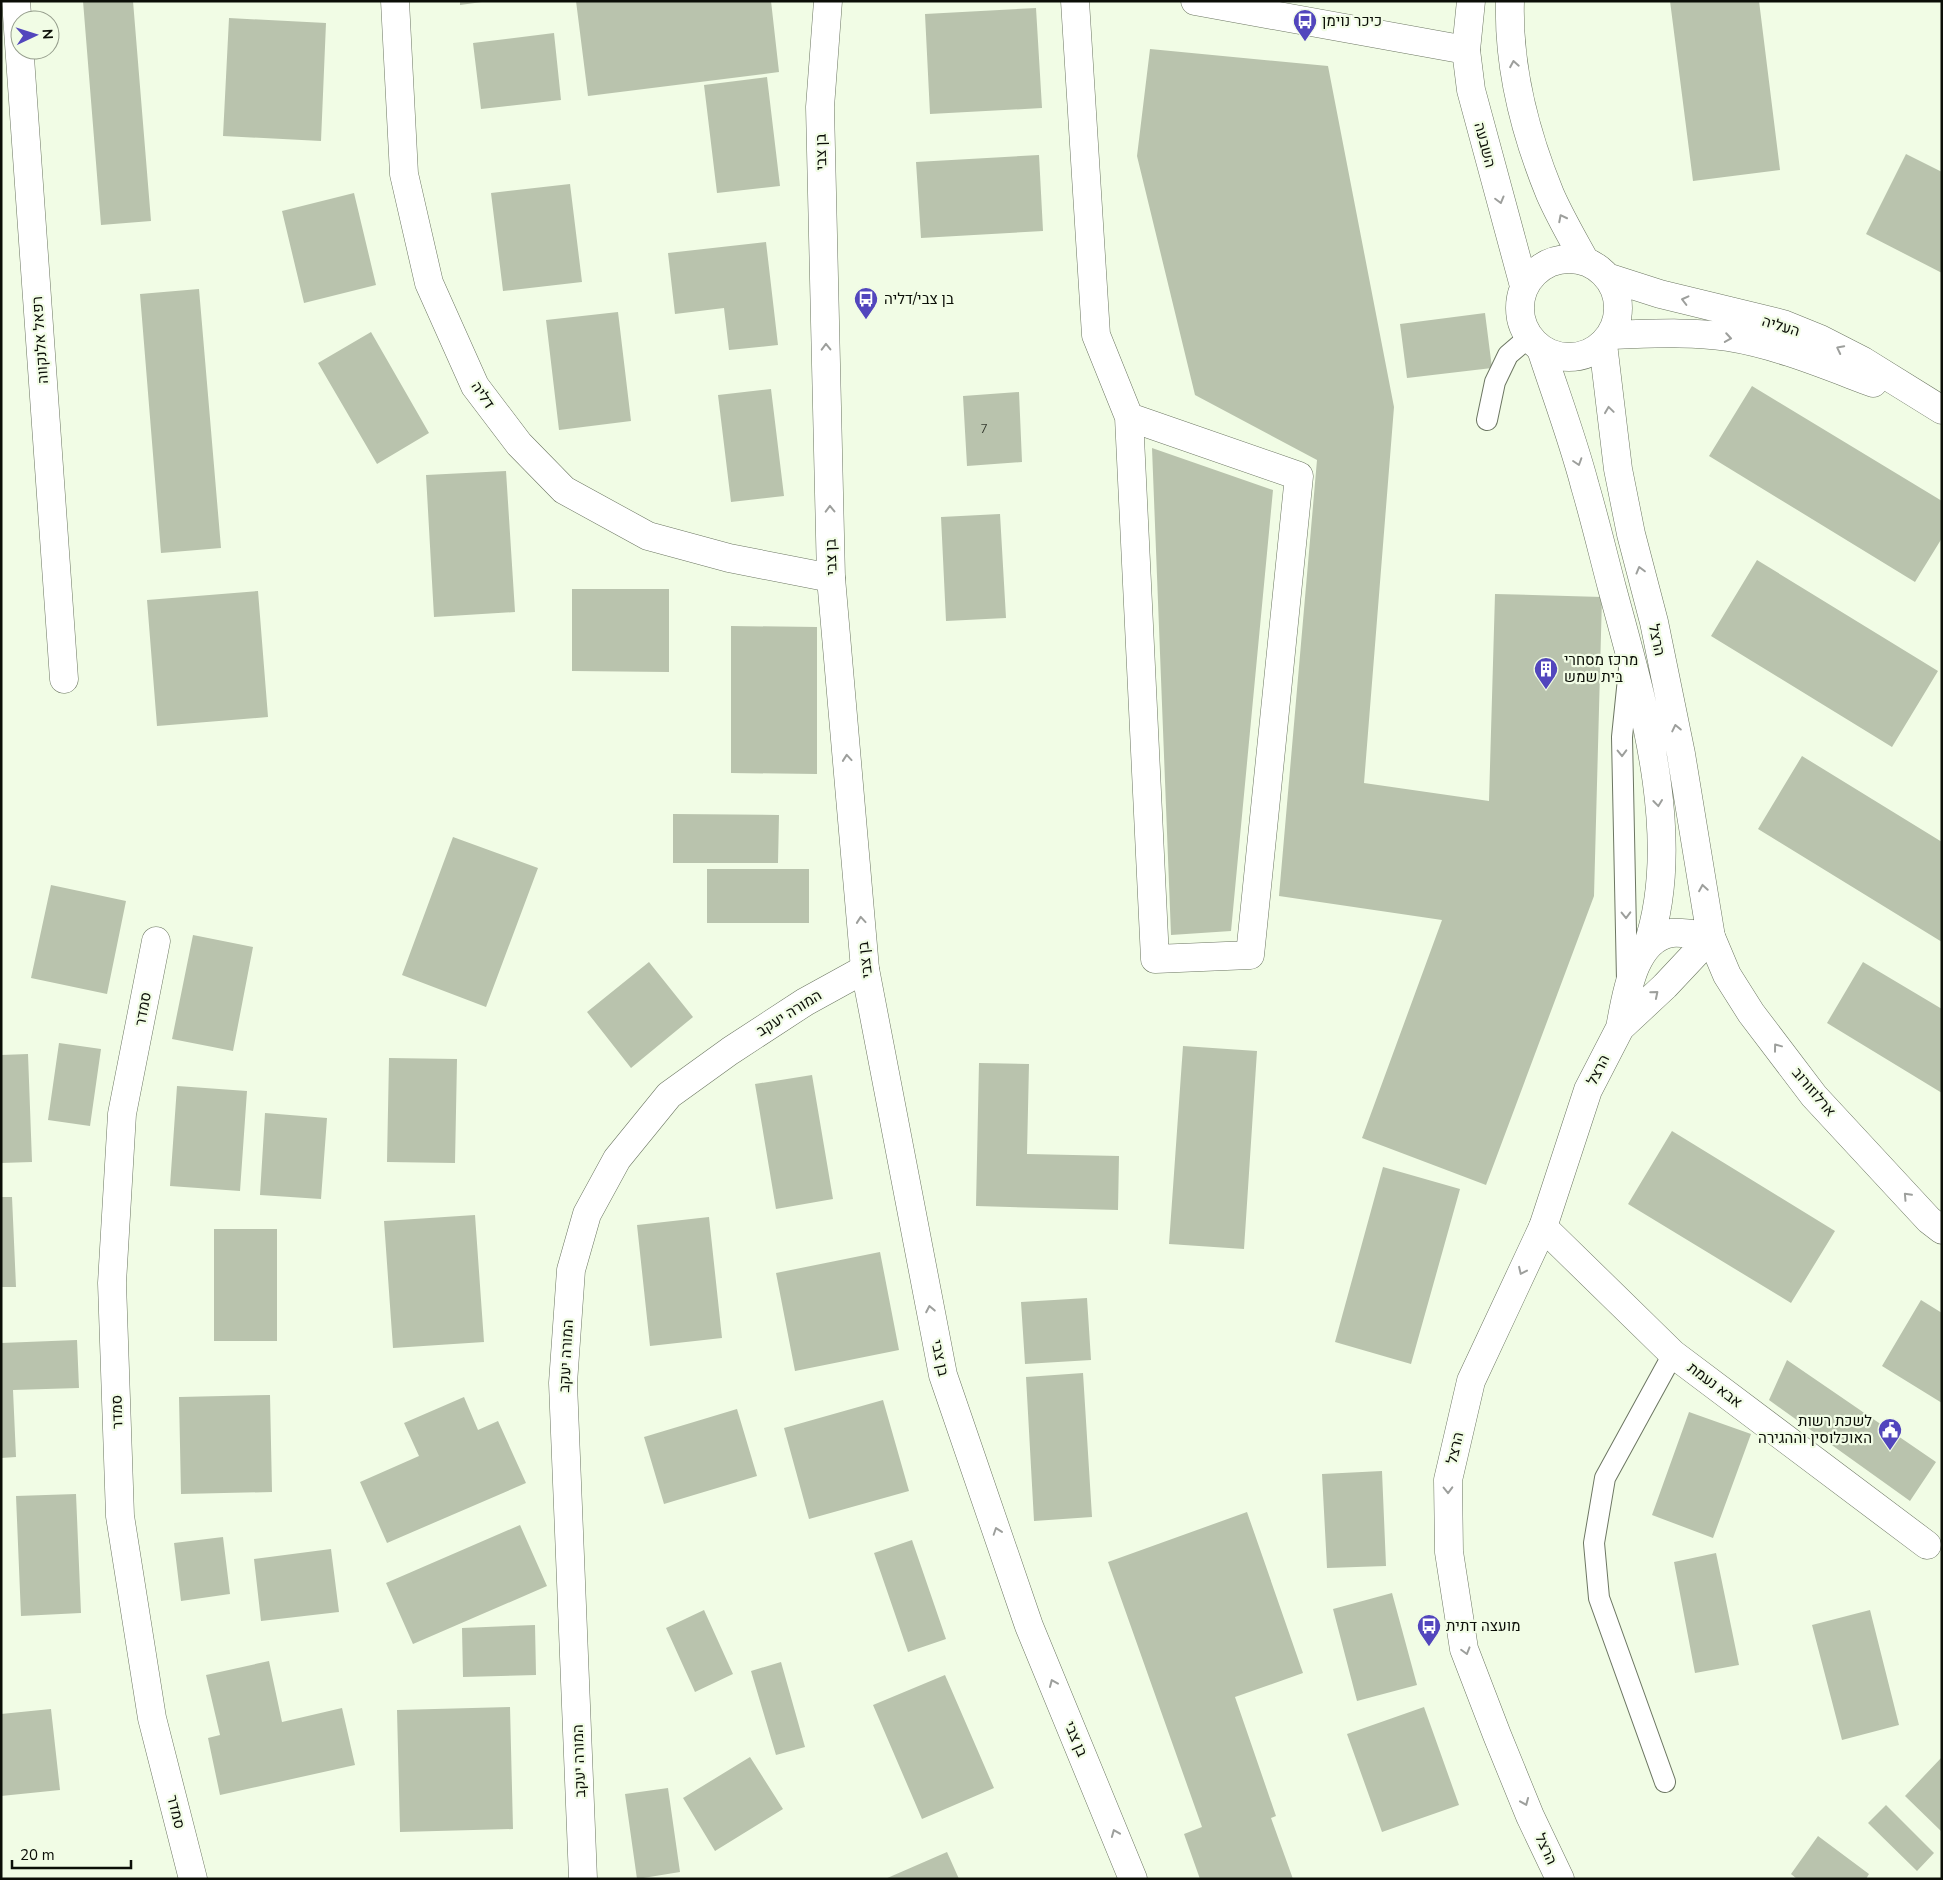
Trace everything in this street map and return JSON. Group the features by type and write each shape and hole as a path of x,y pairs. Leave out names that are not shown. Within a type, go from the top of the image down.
{"street":[{"name":"רפאל אלנקווה","path":"16,1 64,679"},
{"name":"דליה","path":"395,1 404,174 429,283 475,386 519,444 564,490 648,536 729,558 831,578"},
{"name":"בן צבי","path":"828,1 820,107 831,578 865,969 943,1375 1029,1626 1134,1879"},
{"path":"1075,1 1096,335 1129,417 1155,959 1250,955 1299,476 1129,417"},
{"path":"1195,1 1466,50"},
{"name":"השבעה","path":"1471,1 1466,50 1471,90 1524,286"},
{"path":"1510,1 1509,34 1525,122 1550,194 1585,261"},
{"path":"1571,258 1585,261 1597,267 1607,277 1614,290 1618,306 1616,321 1606,340 1589,353 1573,358 1556,356 1535,343 1522,326 1519,313 1524,286 1532,275 1544,265 1556,260 1571,258"},
{"name":"העליה","path":"1607,277 1660,294 1783,324 1820,339 1863,361 1942,410"},
{"name":"העליה","path":"1606,340 1688,334 1727,337 1788,350 1942,410"},
{"name":"הרצל","path":"1606,340 1618,469 1631,534 1654,622 1681,754 1711,937"},
{"name":"הרצל","path":"1535,343 1585,484 1630,652 1649,740 1663,842 1661,888 1655,924 1647,947 1637,962 1628,987 1620,1028 1588,1090 1542,1227 1470,1382 1448,1480 1449,1552 1464,1649 1504,1753 1560,1879"},
{"name":"הרצל","path":"1647,947 1659,937 1672,933 1711,937"},
{"name":"הרצל","path":"1620,1028 1666,986 1711,937"},
{"name":"ארלוזורוב","path":"1711,937 1727,975 1751,1013 1814,1096 1929,1220 1942,1230"},
{"name":"סמדר","path":"156,942 121,1124 112,1283 120,1516 152,1718 193,1879"},
{"name":"המורה יעקב","path":"583,1879 563,1383 571,1270 587,1214 617,1159 668,1095 797,1007 865,969"},
{"name":"אבא נעמת","path":"1542,1227 1674,1354 1926,1545"}],"lane":[{"path":"1487,420 1495,382 1508,356 1535,343"},
{"name":"הרצל","path":"1628,987 1622,737 1630,652"},
{"path":"1665,1782 1599,1598 1594,1543 1605,1478 1674,1354"}],"building":[{"path":"83,1 133,1 151,221 101,225"},
{"path":"460,1 482,1 482,2 460,5"},
{"path":"576,1 771,1 779,72 588,96"},
{"path":"1670,1 1759,1 1780,170 1693,181"},
{"path":"1036,8 1042,108 930,114 925,14"},
{"path":"229,18 326,23 321,141 223,136"},
{"path":"554,33 561,100 481,109 473,43"},
{"name":"מרכז מסחרי בית שמש","path":"1150,49 1328,66 1394,407 1364,783 1489,801 1495,594 1602,597 1594,896 1486,1185 1362,1138 1442,920 1279,896 1317,460 1195,395 1137,156"},
{"path":"767,77 780,186 717,193 704,85"},
{"path":"1906,154 1942,172 1942,273 1866,234"},
{"path":"1039,155 1043,231 921,238 916,162"},
{"path":"570,184 582,282 503,291 491,193"},
{"path":"354,193 376,285 304,303 282,211"},
{"path":"766,242 778,345 729,350 724,308 675,314 668,253"},
{"path":"199,289 221,548 161,553 140,294"},
{"path":"618,312 631,421 559,430 546,320"},
{"path":"1485,313 1492,368 1407,378 1400,324"},
{"path":"371,332 429,433 377,464 318,363"},
{"path":"1752,386 1942,501 1942,538 1915,582 1709,456"},
{"path":"771,389 784,496 731,502 718,395"},
{"path":"1019,392 1022,462 967,466 963,396"},
{"path":"1152,448 1273,490 1231,931 1171,935"},
{"path":"506,471 515,612 434,617 426,475"},
{"path":"1000,514 1006,618 946,621 941,517"},
{"path":"1757,560 1938,671 1892,747 1711,636"},
{"path":"572,589 669,589 669,672 572,671"},
{"path":"258,591 268,717 157,726 147,600"},
{"path":"731,626 817,627 817,774 731,773"},
{"path":"1802,756 1942,842 1942,942 1758,829"},
{"path":"673,814 779,815 778,863 673,863"},
{"path":"453,837 538,868 486,1007 402,975"},
{"path":"707,869 809,869 809,923 707,923"},
{"path":"51,885 126,901 107,994 31,978"},
{"path":"193,935 253,947 233,1051 172,1039"},
{"path":"649,962 693,1017 631,1068 587,1012"},
{"path":"1863,962 1942,1009 1942,1093 1827,1023"},
{"path":"59,1043 101,1049 90,1126 48,1120"},
{"path":"1183,1046 1257,1051 1244,1249 1169,1244"},
{"path":"28,1054 32,1162 1,1163 1,1055"},
{"path":"389,1058 457,1059 455,1163 387,1162"},
{"path":"979,1063 1029,1064 1027,1154 1119,1156 1118,1210 976,1206"},
{"path":"812,1075 833,1199 776,1209 755,1084"},
{"path":"177,1086 247,1091 240,1191 170,1186"},
{"path":"265,1113 327,1118 321,1199 260,1195"},
{"path":"1672,1131 1835,1231 1791,1303 1628,1204"},
{"path":"1383,1167 1460,1189 1411,1364 1335,1342"},
{"path":"1,1197 12,1197 16,1287 1,1287"},
{"path":"475,1215 484,1342 393,1348 384,1221"},
{"path":"709,1217 722,1338 650,1346 637,1225"},
{"path":"214,1229 277,1229 277,1341 214,1341"},
{"path":"880,1252 899,1350 795,1371 776,1273"},
{"path":"1087,1298 1091,1360 1025,1364 1021,1302"},
{"path":"1921,1300 1942,1313 1942,1403 1882,1366"},
{"path":"77,1340 79,1388 13,1390 16,1457 1,1458 1,1343"},
{"path":"1787,1360 1936,1462 1910,1501 1769,1400"},
{"path":"1083,1373 1092,1517 1034,1521 1026,1377"},
{"path":"270,1395 272,1492 181,1494 179,1397"},
{"path":"464,1397 478,1430 498,1421 526,1483 387,1543 360,1482 419,1456 404,1423"},
{"path":"883,1400 909,1491 809,1519 784,1428"},
{"path":"737,1409 757,1476 664,1504 644,1437"},
{"path":"1689,1412 1751,1434 1713,1538 1652,1515"},
{"path":"1382,1471 1386,1566 1327,1568 1322,1474"},
{"path":"76,1494 81,1613 21,1616 16,1496"},
{"path":"1247,1512 1303,1673 1235,1697 1276,1816 1271,1818 1293,1879 1200,1879 1184,1834 1202,1827 1108,1562"},
{"path":"520,1525 547,1586 413,1644 386,1583"},
{"path":"223,1537 230,1594 181,1601 174,1543"},
{"path":"912,1540 946,1639 908,1652 874,1553"},
{"path":"331,1549 339,1612 261,1621 254,1559"},
{"path":"1716,1553 1739,1665 1695,1673 1674,1562"},
{"path":"1392,1593 1417,1685 1357,1701 1333,1609"},
{"path":"704,1610 733,1674 695,1692 666,1628"},
{"path":"1870,1610 1899,1725 1842,1740 1812,1625"},
{"path":"535,1625 536,1675 463,1677 462,1628"},
{"path":"269,1661 282,1722 342,1708 355,1765 220,1795 208,1738 220,1735 206,1675"},
{"path":"781,1662 805,1747 776,1755 751,1671"},
{"path":"945,1675 994,1788 922,1819 873,1705"},
{"path":"510,1707 513,1829 400,1832 397,1710"},
{"path":"1424,1707 1459,1805 1382,1832 1347,1734"},
{"path":"51,1709 60,1790 1,1796 1,1714"},
{"path":"750,1757 783,1809 715,1851 683,1798"},
{"path":"1942,1757 1942,1832 1905,1796"},
{"path":"668,1788 680,1872 637,1879 625,1794"},
{"path":"1886,1805 1934,1853 1917,1871 1868,1823"},
{"path":"1818,1836 1869,1874 1866,1879 1797,1879 1791,1874"},
{"path":"947,1852 959,1879 885,1879"}],"place":[{"name":"כיכר נוימן","path":"1305,42"},
{"name":"בן צבי/דליה","path":"866,320"},
{"name":"מרכז מסחרי בית שמש","path":"1546,690"},
{"name":"לשכת רשות האוכלוסין וההגירה","path":"1890,1451"},
{"name":"מועצה דתית","path":"1429,1647"}]}
